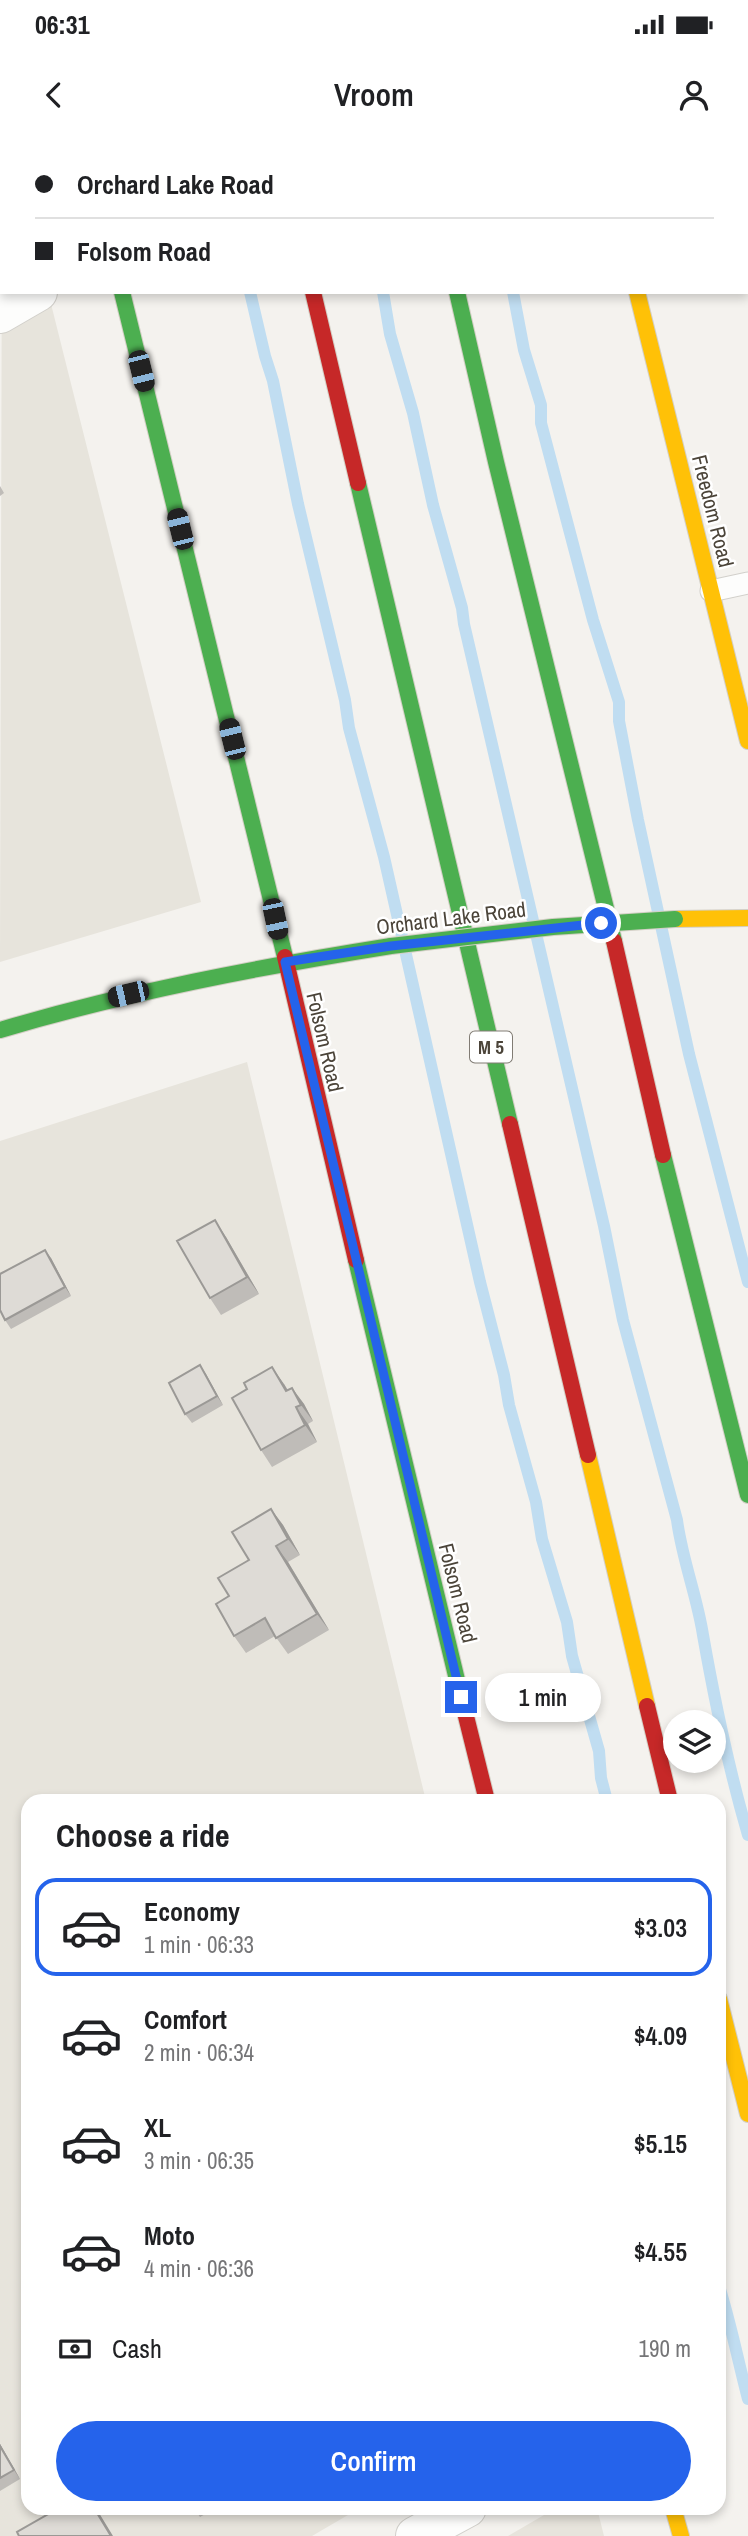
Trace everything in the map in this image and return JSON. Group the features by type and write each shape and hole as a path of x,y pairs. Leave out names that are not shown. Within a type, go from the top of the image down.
{"main road":[{"name":"Folsom Road","path":"122,294 271,897 484,1794"},
{"name":"M 5","path":"313,294 668,1794"},
{"path":"457,294 496,462 596,864 674,1203 748,1495"},
{"name":"Freedom Road","path":"638,294 748,741"},
{"name":"Orchard Lake Road","path":"0,1030 74,1007 213,975 391,946 553,927 675,919 748,918"},
{"path":"726,2027 748,2114"},
{"path":"675,2515 681,2536"}],"street":[{"path":"0,314 35,294"},
{"path":"415,2536 454,2515"}],"lane":[{"path":"711,591 748,583"}],"shaded area":[{"path":"2,294 49,294 201,902 0,962"},
{"path":"247,1062 424,1794 21,1794 21,2515 348,2515 312,2536 0,2536 0,1141"},
{"path":"544,2515 599,2515 604,2536 508,2536"}],"building":[{"path":"215,1220 247,1277 210,1298 177,1241"},
{"path":"45,1250 65,1287 5,1320 0,1310 0,1274"},
{"path":"200,1365 217,1396 185,1414 169,1383"},
{"path":"272,1367 286,1391 292,1388 301,1405 296,1407 305,1425 261,1450 232,1398 247,1389 244,1383"},
{"path":"271,1509 288,1539 276,1546 317,1614 276,1638 265,1618 234,1636 216,1604 229,1596 218,1578 249,1560 232,1532"},
{"path":"0,2446 14,2470 0,2478"},
{"path":"47,2515 98,2515 111,2536 19,2536 17,2532"}],"waterway":[{"path":"250,294 273,381 349,728 384,857 509,1405 536,1502 542,1539 567,1622 572,1656 599,1751 605,1794"},
{"path":"383,294 390,334 413,413 433,505 462,608 604,1226 623,1320 677,1520 723,1736 748,1835"},
{"path":"513,294 524,350 541,405 541,423 593,620 619,702 619,721 638,820 689,1054 748,1282"},
{"path":"726,2310 748,2399"}],"traffic: fast":[{"path":"122,294 285,957"},
{"path":"457,294 614,941"},
{"path":"358,483 510,1124"},
{"path":"391,946 553,927 675,919"},
{"path":"0,1030 194,982 391,946"},
{"path":"663,1155 748,1495"},
{"path":"356,1260 458,1684"}],"traffic: slow":[{"path":"637,294 748,741"},
{"path":"675,919 748,918"},
{"path":"588,1455 647,1706"},
{"path":"726,2027 748,2114"},
{"path":"675,2515 681,2536"}],"traffic: jam":[{"path":"313,294 358,483"},
{"path":"614,941 663,1155"},
{"path":"285,957 356,1260"},
{"path":"510,1124 588,1455"},
{"path":"458,1684 485,1794"},
{"path":"647,1706 668,1794"}],"route":[{"path":"461,1697 285,962 391,946 601,923"}]}
